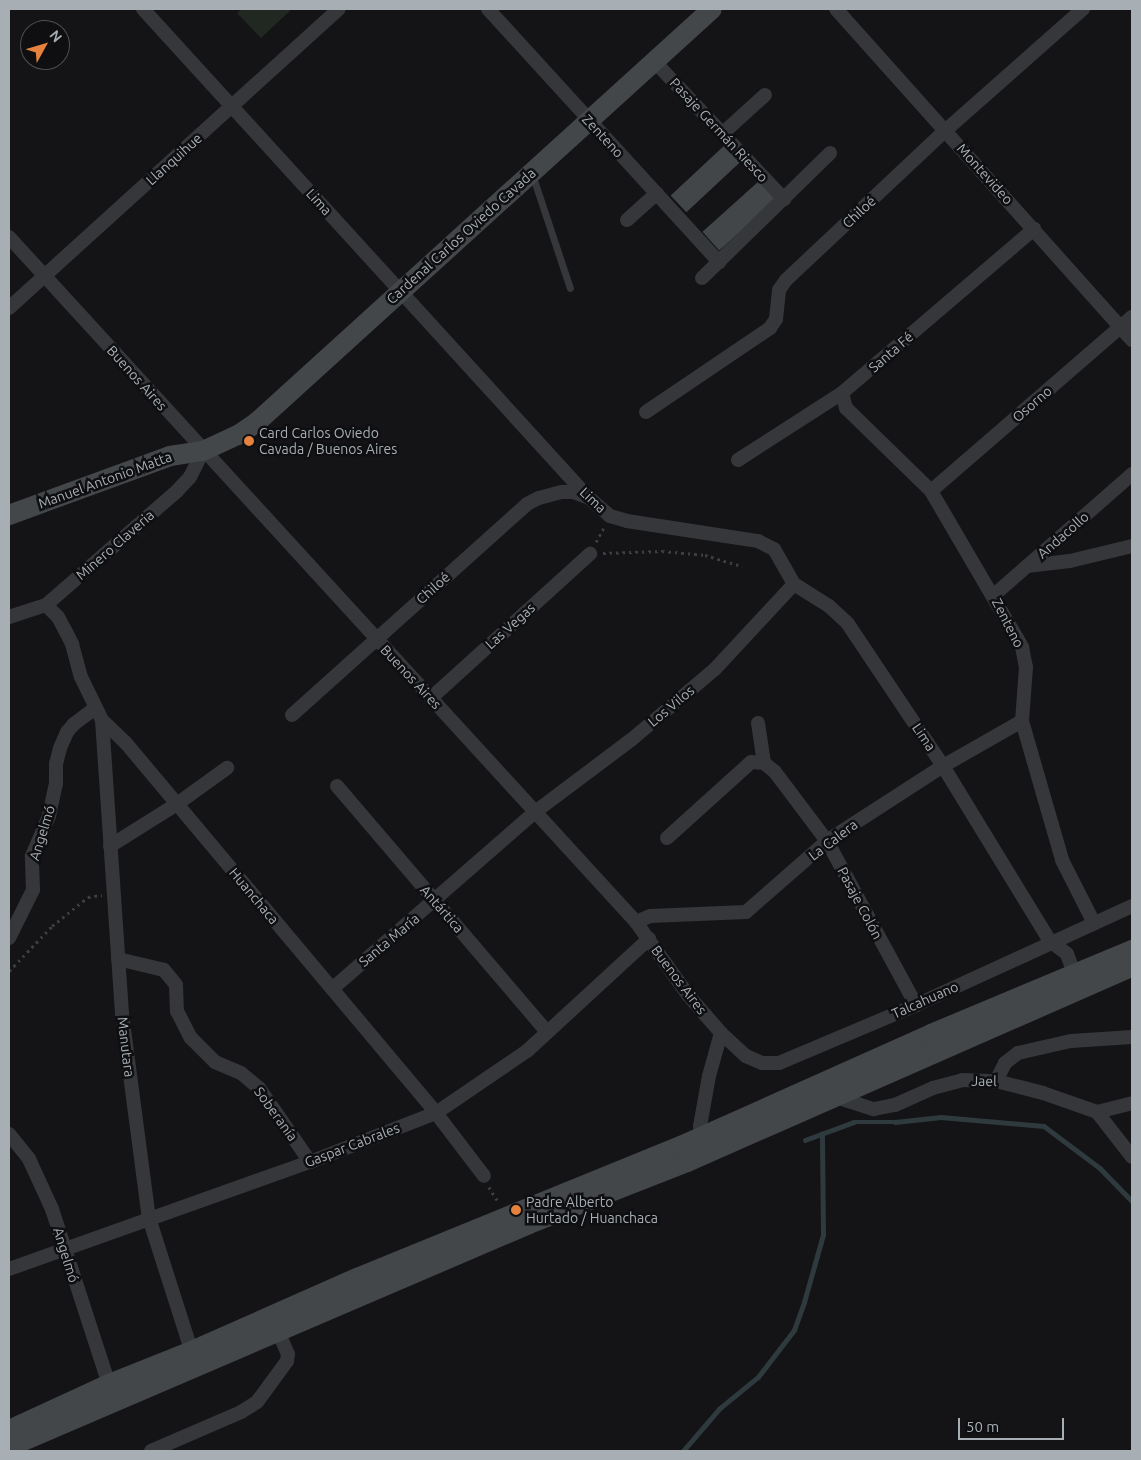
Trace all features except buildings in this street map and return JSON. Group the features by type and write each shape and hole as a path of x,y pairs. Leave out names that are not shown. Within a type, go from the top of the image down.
{"main road":[{"name":"Cardenal Carlos Oviedo Cavada","path":"203,451 238,435 257,422 712,9"},
{"name":"Manuel Antonio Matta","path":"9,515 170,456 203,451"},
{"path":"9,1447 194,1359 507,1216 836,1097 1077,982 1132,950"},
{"path":"9,1430 109,1384 278,1332 529,1224 704,1144 932,1034 1077,982 1132,967"}],"street":[{"name":"Lima","path":"143,9 588,497 610,516 627,521 758,541 774,549 794,584 829,606 848,624 943,766 1050,942 1067,954"},
{"name":"Llanquihue","path":"9,308 339,9"},
{"name":"Zenteno","path":"488,9 719,262"},
{"name":"Montevideo","path":"836,9 1132,340"},
{"name":"Chiloé","path":"646,412 770,328 776,319 779,290 786,280 946,130 1083,9"},
{"name":"Pasaje Germán Riesco","path":"654,60 784,199"},
{"path":"722,134 765,95"},
{"path":"702,278 830,153"},
{"path":"626,220 657,193"},
{"name":"Santa Fé","path":"738,460 842,393 1034,229"},
{"name":"Buenos Aires","path":"9,237 636,922 688,995 720,1033"},
{"name":"Osorno","path":"931,491 1132,317"},
{"name":"Zenteno","path":"842,393 846,408 931,491 994,595 1022,647 1026,667 1022,721 1062,860 1094,923"},
{"name":"Minero Claveria","path":"12,612 46,606 177,490 190,477 203,451"},
{"name":"Andacollo","path":"994,595 1132,474"},
{"name":"Chiloé","path":"292,715 527,504 539,498 562,492 573,492 588,497"},
{"path":"1027,566 1070,560 1132,546"},
{"name":"Las Vegas","path":"431,698 590,554"},
{"name":"Los Vilos","path":"535,812 631,740 714,669 794,584"},
{"name":"Huanchaca","path":"46,606 58,617 72,644 81,677 102,720 125,742 332,988 436,1113 484,1176"},
{"name":"Angelmó","path":"9,938 32,890 32,856 49,816 56,784 56,764 60,748 67,732 74,724 95,708"},
{"name":"Manutara","path":"102,720 122,1014 149,1218 194,1359"},
{"name":"La Calera","path":"636,922 650,916 746,912 827,841 943,766 1022,721"},
{"path":"667,838 751,762 764,763 758,723"},
{"name":"Pasaje Colón","path":"764,763 775,772 827,841 916,1005"},
{"path":"110,846 177,804 227,768"},
{"name":"Antártica","path":"337,786 547,1032"},
{"name":"Santa María","path":"332,988 435,901 535,812"},
{"name":"Talcahuano","path":"720,1033 746,1056 762,1063 779,1063 916,1005 1132,906"},
{"path":"1071,934 1067,954 1077,982"},
{"name":"Gaspar Cabrales","path":"9,1269 310,1162 436,1113 526,1051 649,939"},
{"name":"Soberanía","path":"118,959 164,970 176,986 177,1011 190,1038 216,1062 240,1073 259,1088 310,1162"},
{"path":"704,1144 700,1126 709,1076 720,1033"},
{"path":"996,1080 1005,1063 1018,1053 1071,1041 1132,1038"},
{"name":"Jael","path":"836,1097 874,1109 895,1105 933,1088 962,1080 996,1080 1042,1093 1097,1112"},
{"path":"1132,1103 1097,1112 1132,1157"},
{"name":"Angelmó","path":"9,1134 29,1159 52,1209 63,1249 109,1384"},
{"path":"151,1451 241,1412 257,1402 288,1361 288,1354 278,1332"}],"lane":[{"path":"531,172 570,288"}],"path":[{"path":"590,554 610,516"},
{"path":"590,554 662,551 705,555 742,566"},
{"path":"9,971 52,926 88,897 113,894"},
{"path":"484,1176 507,1216"}],"shaded area":[{"path":"242,9 292,9 261,38 237,13"}],"waterway":[{"path":"805,1140 854,1122 895,1122 941,1117 1044,1126 1100,1168 1132,1201"},
{"path":"683,1451 719,1409 758,1377 794,1330 823,1235 822,1134"}],"place":[{"name":"Card Carlos Oviedo Cavada / Buenos Aires","path":"249,441"},
{"name":"Padre Alberto Hurtado / Huanchaca","path":"516,1210"}]}
